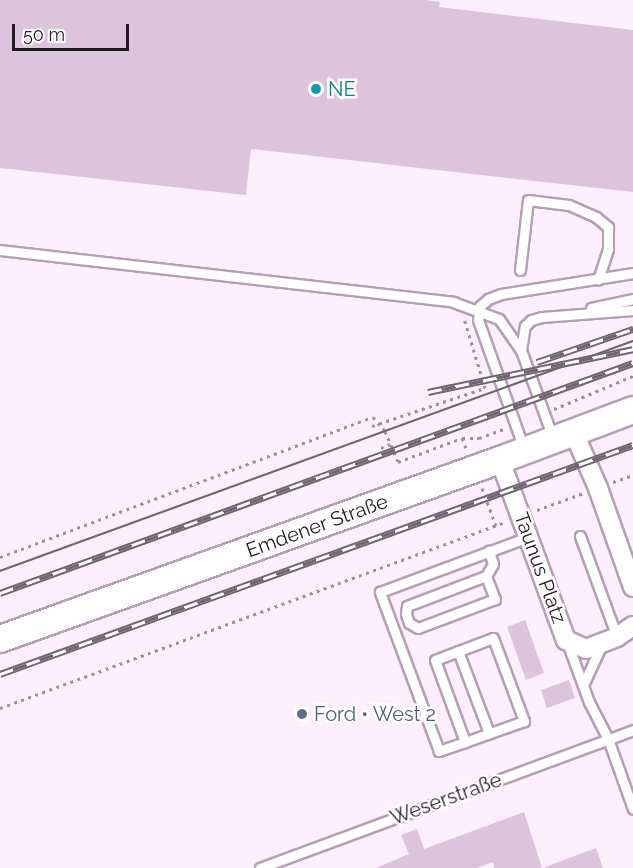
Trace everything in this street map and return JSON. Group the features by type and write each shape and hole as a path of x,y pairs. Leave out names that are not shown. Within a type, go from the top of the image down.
{"street":[{"name":"Emdener Straße","path":"0,639 525,451 633,410"},
{"path":"564,436 598,488 633,587"},
{"name":"Taunus Platz","path":"500,460 566,640 586,649 610,640 633,626"}],"lane":[{"path":"520,270 528,200 569,205 596,217 608,227 608,249 598,279"},
{"path":"0,250 461,304 499,319 521,350 544,413 564,436"},
{"path":"525,451 478,320 478,311 484,302 501,294 633,273"},
{"path":"521,350 522,334 525,326 531,320 633,299"},
{"path":"565,314 633,310"},
{"path":"580,536 610,640 583,685"},
{"path":"465,742 435,660 493,638 524,721 489,733 465,742 439,751 380,592 528,537"},
{"path":"486,576 495,599 418,628 409,623 406,614 408,606 486,576 493,564 489,551"},
{"path":"566,640 583,685 608,739 633,809"},
{"path":"458,651 489,733"},
{"name":"Weserstraße","path":"260,868 633,730"}],"path":[{"path":"372,426 485,388 468,339 461,304"},
{"path":"544,413 633,376"},
{"path":"0,557 373,417 380,425 398,462 462,438 479,438 516,425"},
{"path":"381,448 390,444"},
{"path":"0,708 633,475"}],"building":[{"name":"NE","path":"0,0 426,0 440,2 439,7 633,30 633,192 251,149 246,195 0,168"},
{"path":"525,620 544,673 526,680 507,627"},
{"path":"569,680 575,698 547,708 541,690"},
{"path":"524,812 542,868 494,868 493,862 477,868 376,868 409,854 401,835 417,829 424,849"},
{"path":"596,848 603,868 545,867"}],"tram line":[{"path":"0,571 633,341"}],"railway":[{"path":"537,362 633,329"},
{"path":"428,392 633,349"},
{"path":"0,593 633,363"},
{"path":"0,674 633,445"}],"place":[{"name":"NE","path":"316,89"},
{"name":"Ford • West 2","path":"302,714"}]}
